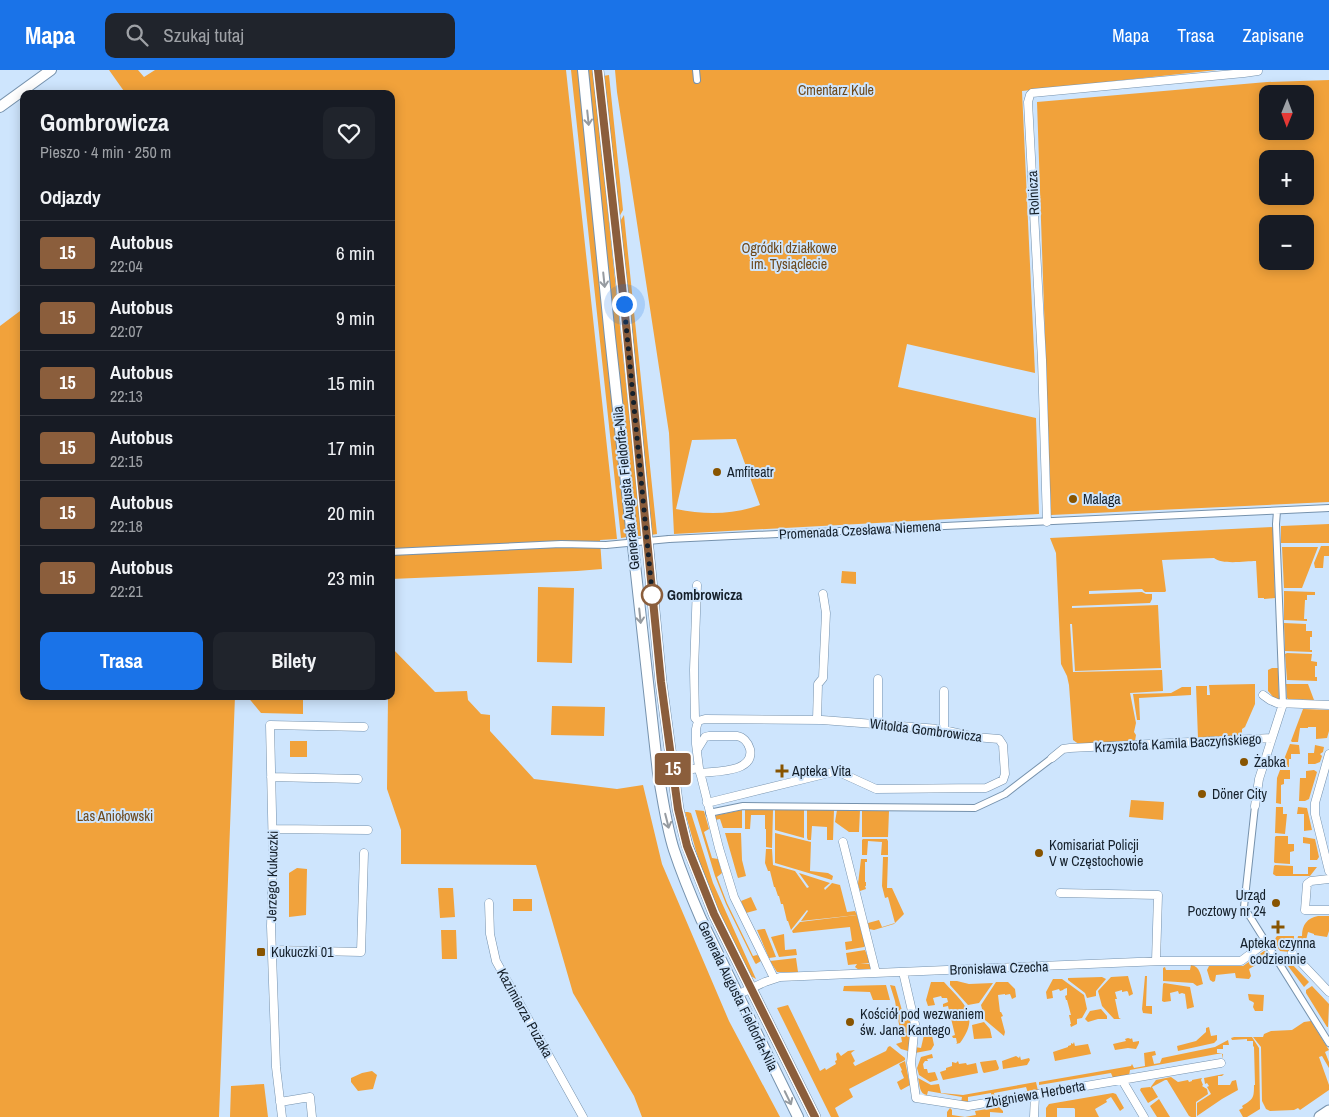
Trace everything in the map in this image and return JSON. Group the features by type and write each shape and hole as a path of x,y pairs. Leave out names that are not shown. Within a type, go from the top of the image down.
{"main road":[{"path":"1320,1117 1329,1111"}],"street":[{"path":"23,90 51,70"},
{"name":"Generała Augusta Fieldorfa-Nila","path":"583,70 658,773 665,811 674,849 701,919 798,1117"},
{"name":"Generała Augusta Fieldorfa-Nila","path":"598,70 659,662 678,809 687,846 714,914 814,1117"},
{"path":"696,70 697,80"},
{"name":"Rolnicza","path":"1047,522 1042,360 1028,102 1030,95 1032,93 1244,73 1258,70"},
{"path":"0,107 20,92"},
{"name":"Promenada Czesława Niemena","path":"395,552 561,544 606,545 669,539 1329,508"},
{"path":"1277,511 1284,704"},
{"path":"697,585 694,670 699,771 709,813 734,897 774,978"},
{"path":"817,720 818,684 823,678 826,613 823,594"},
{"path":"878,679 878,724"},
{"path":"944,692 944,730"},
{"path":"1263,695 1277,703 1329,705"},
{"name":"Krzysztofa Kamila Baczyńskiego","path":"1052,758 1063,750 1070,748 1272,738 1284,704"},
{"name":"Witolda Gombrowicza","path":"698,721 705,719 817,720 878,724 944,730 975,737 1000,739 1003,745 1005,764 1003,780 986,788 876,790 841,773 833,772 707,803"},
{"name":"Jerzego Kukuczki","path":"282,1117 276,1067 271,926 273,829 270,725 364,727"},
{"path":"673,772 739,768 746,764 750,758 750,751 745,740 737,736 709,736 705,738 697,750"},
{"path":"1272,738 1259,779 1244,907 1329,1043"},
{"path":"1329,754 1316,802 1315,814 1329,871"},
{"path":"709,813 743,806 975,808 1005,794 1052,758"},
{"path":"271,777 358,779"},
{"path":"273,829 368,830"},
{"path":"1321,836 1329,841"},
{"path":"843,842 876,974"},
{"path":"272,950 361,952 364,853"},
{"path":"1329,878 1311,881 1307,884 1306,910 1329,910"},
{"path":"1060,893 1158,895 1156,961"},
{"name":"Kazimierza Pużaka","path":"489,903 490,934 496,961 582,1117"},
{"name":"Bronisława Czecha","path":"737,995 780,977 1156,961 1241,961 1260,946"},
{"path":"1292,953 1329,992"},
{"name":"Zbigniewa Herberta","path":"903,972 915,1024 911,1063 916,1098 968,1106 1221,1062"},
{"path":"1122,1080 1144,1117"},
{"path":"1034,1117 1035,1095"},
{"path":"280,1102 310,1097 312,1117"}],"green space":[{"path":"109,70 138,70 144,77 155,70 566,70 617,539 600,540 602,569 395,579 395,90 123,90"},
{"path":"571,70 578,70 627,537 621,538"},
{"path":"586,70 593,70 642,536 636,536"},
{"name":"Ogródki działkowe im. Tysiąclecie","path":"615,70 1217,70 1022,91 1035,373 907,344 898,387 1036,418 1039,514 674,534 669,433","holes":["736,439 760,505 739,511 718,513 676,509 692,440"]},
{"path":"609,75 623,210 618,219 603,76"},
{"path":"1329,80 1329,502 1051,515 1037,102 1267,82"},
{"path":"624,215 657,534 651,535 619,223"},
{"name":"Las Aniołowski","path":"20,311 20,700 235,700 219,1117 0,1117 0,326"},
{"path":"1329,524 1329,543 1281,543 1281,526"},
{"path":"1273,527 1275,598 1258,598 1256,561 1228,562 1214,558 1162,560 1165,592 1145,592 1142,589 1089,591 1089,594 1142,592 1152,594 1150,603 1072,606 1072,608 1158,605 1161,668 1075,671 1072,624 1070,624 1073,672 1162,670 1163,691 1130,693 1136,723 1135,741 1080,745 1073,740 1069,685 1061,664 1056,553 1050,538"},
{"path":"1321,546 1329,546 1329,556 1324,556 1323,568 1315,568 1314,563"},
{"path":"1282,547 1318,547 1302,588 1284,588"},
{"path":"842,571 856,572 856,584 841,583"},
{"path":"538,587 574,588 572,663 537,662"},
{"path":"1284,591 1315,592 1315,595 1307,595 1307,600 1305,600 1304,619 1307,619 1307,621 1284,620"},
{"path":"1284,623 1306,624 1306,631 1312,631 1310,650 1312,652 1285,651"},
{"path":"395,651 435,692 467,691 468,700 481,714 490,715 490,731 534,779 617,789 643,785 662,864 729,1021 780,1117 642,1117 634,1096 573,993 536,865 401,864 401,830 387,789 388,700 395,700"},
{"path":"1285,654 1312,654 1311,661 1317,662 1315,677 1317,677 1317,681 1287,680"},
{"path":"1278,668 1278,700 1268,691 1268,670"},
{"path":"1255,684 1255,704 1245,727 1242,729 1242,736 1198,738 1196,686 1207,686 1207,695 1210,695 1209,685"},
{"path":"1286,684 1308,684 1314,700 1288,699"},
{"path":"1182,687 1191,687 1191,695 1139,698 1140,720 1137,720 1133,694 1171,693"},
{"path":"250,700 303,700 303,714 261,713"},
{"path":"552,706 605,707 604,736 551,735"},
{"path":"1303,709 1329,710 1327,738 1316,739 1316,727 1308,727 1300,728 1298,742 1291,741"},
{"path":"290,741 307,741 307,757 290,757"},
{"path":"1290,744 1299,745 1300,754 1291,754 1289,767 1281,767"},
{"path":"1315,745 1324,747 1323,752 1320,754 1322,756 1320,762 1308,764 1308,753 1314,753"},
{"path":"1280,770 1290,770 1290,779 1284,779 1284,784 1281,785 1281,804 1276,803 1277,778"},
{"path":"1314,770 1317,772 1309,799 1299,801 1300,778 1306,778 1306,771"},
{"path":"1131,800 1164,802 1163,820 1129,817"},
{"path":"1276,807 1283,807 1283,814 1287,814 1285,834 1275,833"},
{"path":"1298,807 1307,808 1312,830 1304,831 1304,814 1297,814"},
{"path":"745,809 773,810 772,848 766,847 765,815 751,815 750,829 745,829"},
{"path":"695,810 704,811 709,829 704,832 712,858 718,859 722,873 717,877 727,903 753,956 759,956 761,961 756,964 726,904 715,876"},
{"path":"742,810 742,828 723,828 720,819 715,820 713,816"},
{"path":"775,810 804,810 804,838 775,830"},
{"path":"807,810 834,810 833,840 827,840 827,827 812,826 811,840 808,840"},
{"path":"837,810 860,810 859,832 849,832 835,822"},
{"path":"862,811 889,811 888,837 862,837"},
{"path":"685,812 691,813 713,883 756,979 749,975 710,893"},
{"path":"725,833 741,833 742,860 746,876 738,878"},
{"path":"775,833 811,842 810,871 828,873 833,876 832,880 775,863"},
{"path":"1276,836 1288,836 1288,844 1294,844 1294,851 1290,852 1290,864 1274,862"},
{"path":"1303,837 1315,839 1319,857 1317,860 1310,860 1310,844 1303,843"},
{"path":"863,839 887,839 888,855 881,855 882,842 868,841 867,855 862,855"},
{"path":"766,849 772,849 773,865 795,871 807,888 809,887 799,873 830,883 824,888 825,890 832,883 840,885 847,912 855,911 857,915 801,921 807,910 791,930 783,904 781,904 770,871 768,871 765,863"},
{"path":"883,857 888,857 887,888 892,888 904,914 895,923 888,897 885,898 882,886"},
{"path":"861,859 867,859 867,862 865,862 866,889 860,891 858,884"},
{"path":"1275,865 1293,866 1293,874 1308,874 1308,867 1317,867 1310,876 1276,876 1273,874"},
{"path":"297,868 307,869 306,915 289,917 289,873"},
{"path":"438,888 453,888 455,917 440,918"},
{"path":"751,897 757,910 746,913 741,901"},
{"path":"513,899 532,899 532,911 513,911"},
{"path":"857,915 864,947 846,950 845,942 852,941 850,927 793,933 792,931 800,922"},
{"path":"1329,916 1327,937 1308,932 1306,940 1297,941 1298,936 1302,936 1306,923 1311,918"},
{"path":"879,920 882,927 895,923 874,930 869,929 868,923"},
{"path":"765,929 776,957 769,958 757,930"},
{"path":"441,930 456,930 457,959 442,959"},
{"path":"784,934 785,950 796,949 797,955 779,957 771,937"},
{"path":"1277,936 1294,936 1294,943 1290,952 1280,951 1275,942"},
{"path":"865,950 870,963 860,964 871,964 870,969 859,970 855,967 857,964 848,965 846,953"},
{"path":"1264,951 1269,956 1258,961 1259,963 1249,969 1251,976 1249,979 1236,978 1235,973 1216,975 1215,981 1210,980 1207,970 1209,966 1243,966"},
{"path":"796,958 798,972 777,972 770,961"},
{"path":"1289,961 1309,982 1304,987 1288,966"},
{"path":"1191,965 1198,969 1203,984 1197,986 1193,983 1163,981 1163,968 1165,967 1166,970 1190,970"},
{"path":"1128,976 1133,994 1129,996 1127,991 1122,992 1122,990 1115,992 1119,1018 1121,1019 1114,1019 1102,1006 1098,991 1111,977"},
{"path":"1145,976 1147,976 1146,1006 1152,1006 1152,1014 1143,1013 1142,1009"},
{"path":"1102,977 1106,979 1096,991 1096,996 1087,998 1085,993 1068,980 1068,978"},
{"path":"1053,979 1062,979 1084,995 1087,1009 1082,1018 1077,1019 1077,1024 1071,1027 1069,1015 1071,1015 1065,996 1067,995 1067,988 1060,991 1059,989 1052,991 1053,998 1047,999 1046,992"},
{"path":"950,981 969,984 993,983 979,1003 968,1005 950,985"},
{"path":"931,982 944,982 967,1010 969,1025 960,1043 956,1044 956,1038 952,1036 955,1035 948,1006 943,1007 943,1004 948,1002 947,998 942,998 941,996 933,998 935,1005 928,1006 926,1000"},
{"path":"996,982 1008,982 1015,989 1016,997 1012,999 1010,994 998,995 1000,1012 1003,1016 1001,1017 1005,1032 1004,1036 985,1020 981,1005"},
{"path":"1164,983 1190,987 1194,1007 1187,1009 1185,994 1179,994 1178,991 1170,993 1171,1001 1162,1001"},
{"path":"886,985 890,1000 873,1000 870,992 843,991 844,986"},
{"path":"890,985 895,986 905,1021 911,1019 912,1030 908,1051 901,1049 896,1044 902,1042 895,1001"},
{"path":"1312,986 1329,1004 1328,1027 1306,993 1306,990"},
{"path":"1248,994 1264,995 1263,1011 1255,1011 1254,1003 1249,1000"},
{"path":"788,1005 820,1071 836,1064 836,1054 838,1052 841,1056 848,1051 855,1050 851,1053 855,1066 886,1051 890,1046 905,1060 849,1089 853,1097 835,1108 839,1117 831,1117 777,1008"},
{"path":"1101,1009 1107,1016 1107,1019 1088,1022 1085,1019 1090,1011"},
{"path":"1311,1021 1329,1050 1325,1052 1329,1068 1322,1056 1319,1057 1329,1090 1300,1110 1298,1108 1294,1110 1270,1111 1266,1109 1262,1101 1261,1047 1253,1037 1263,1037 1264,1034 1271,1031 1292,1030 1304,1022"},
{"path":"984,1022 990,1029 992,1038 974,1039 972,1025"},
{"path":"926,1026 930,1026 934,1045 931,1050 915,1053 915,1047 921,1048"},
{"path":"1209,1027 1211,1036 1217,1035 1217,1040 1214,1043 1178,1051 1177,1046 1196,1041 1206,1032 1206,1028"},
{"path":"1252,1037 1259,1048 1260,1109 1247,1117 1243,1117 1239,1110 1253,1096 1255,1085 1254,1047 1253,1041 1247,1041 1247,1039 1232,1040 1231,1038"},
{"path":"1132,1038 1133,1042 1139,1041 1136,1049 1115,1050 1113,1044 1126,1041 1125,1039"},
{"path":"1228,1040 1229,1045 1223,1045 1223,1049 1217,1049 1217,1053 1223,1054 1223,1059 1222,1054 1217,1054 1130,1070 1129,1076 1113,1078 1111,1073 1039,1085 1039,1082 1131,1066 1132,1064 1134,1068 1145,1066 1144,1053 1155,1051 1156,1055 1152,1056 1154,1064 1160,1063 1162,1058 1215,1047"},
{"path":"1074,1042 1075,1046 1088,1044 1091,1054 1055,1061 1053,1052 1068,1047"},
{"path":"932,1054 933,1058 927,1059 928,1061 925,1061 923,1064 924,1069 927,1069 928,1073 935,1072 938,1080 930,1082 919,1075 917,1068 921,1057"},
{"path":"1016,1056 1019,1058 1020,1056 1021,1060 1029,1058 1030,1060 1027,1065 1003,1069 1002,1061"},
{"path":"996,1060 998,1070 983,1072 980,1062"},
{"path":"905,1061 910,1085 901,1090 897,1082 904,1078 899,1064"},
{"path":"958,1061 959,1064 966,1063 967,1065 976,1063 978,1073 943,1080 940,1072 952,1066 952,1062 956,1063"},
{"path":"372,1071 377,1075 373,1089 358,1091 351,1082 351,1078"},
{"path":"1224,1074 1218,1076 1218,1085 1230,1085 1232,1081 1236,1080 1238,1090 1197,1116 1197,1103 1211,1094 1204,1078"},
{"path":"1171,1077 1178,1082 1188,1080 1189,1082 1202,1078 1202,1086 1207,1089 1208,1094 1196,1102 1196,1117 1189,1116 1167,1080 1152,1087 1158,1097 1148,1103 1140,1090 1141,1088 1150,1088 1156,1080"},
{"path":"918,1078 931,1085 939,1084 941,1093 963,1095 1036,1082 1038,1091 1028,1093 1026,1087 994,1093 995,1099 992,1099 991,1093 968,1097 968,1103 961,1103 962,1097 928,1091 927,1095 924,1094 920,1089"},
{"path":"264,1084 268,1117 230,1117 231,1086"},
{"path":"1116,1094 1124,1108 1120,1111 1111,1097 1106,1100 1107,1102 1095,1109 1099,1117 1075,1117 1074,1108 1057,1108 1057,1117 1046,1117 1046,1108 1049,1104"},
{"path":"1159,1099 1170,1117 1157,1117 1150,1106"},
{"path":"999,1107 1003,1111 1003,1113 990,1112 990,1117 965,1117 976,1115 975,1111"},
{"path":"950,1108 952,1115 965,1117 947,1117 947,1112"}],"bus line":[{"name":"15","path":"598,70 624,304 661,682 678,809 687,846 714,914 815,1117"}],"place":[{"name":"Amfiteatr","path":"717,472"},
{"name":"Malaga","path":"1073,499"},
{"name":"Gombrowicza","path":"652,595"},
{"name":"Żabka","path":"1244,762"},
{"name":"Apteka Vita","path":"782,771"},
{"name":"Döner City","path":"1202,794"},
{"name":"Komisariat Policji V w Częstochowie","path":"1039,853"},
{"name":"Urząd Pocztowy nr 24","path":"1276,903"},
{"name":"Apteka czynna codziennie","path":"1278,927"},
{"name":"Kukuczki 01","path":"261,952"},
{"name":"Kościół pod wezwaniem św. Jana Kantego","path":"850,1022"}],"route":[{"path":"624,304 653,602 652,595"}],"park label":[{"name":"Cmentarz Kule","path":"836,90"}]}
